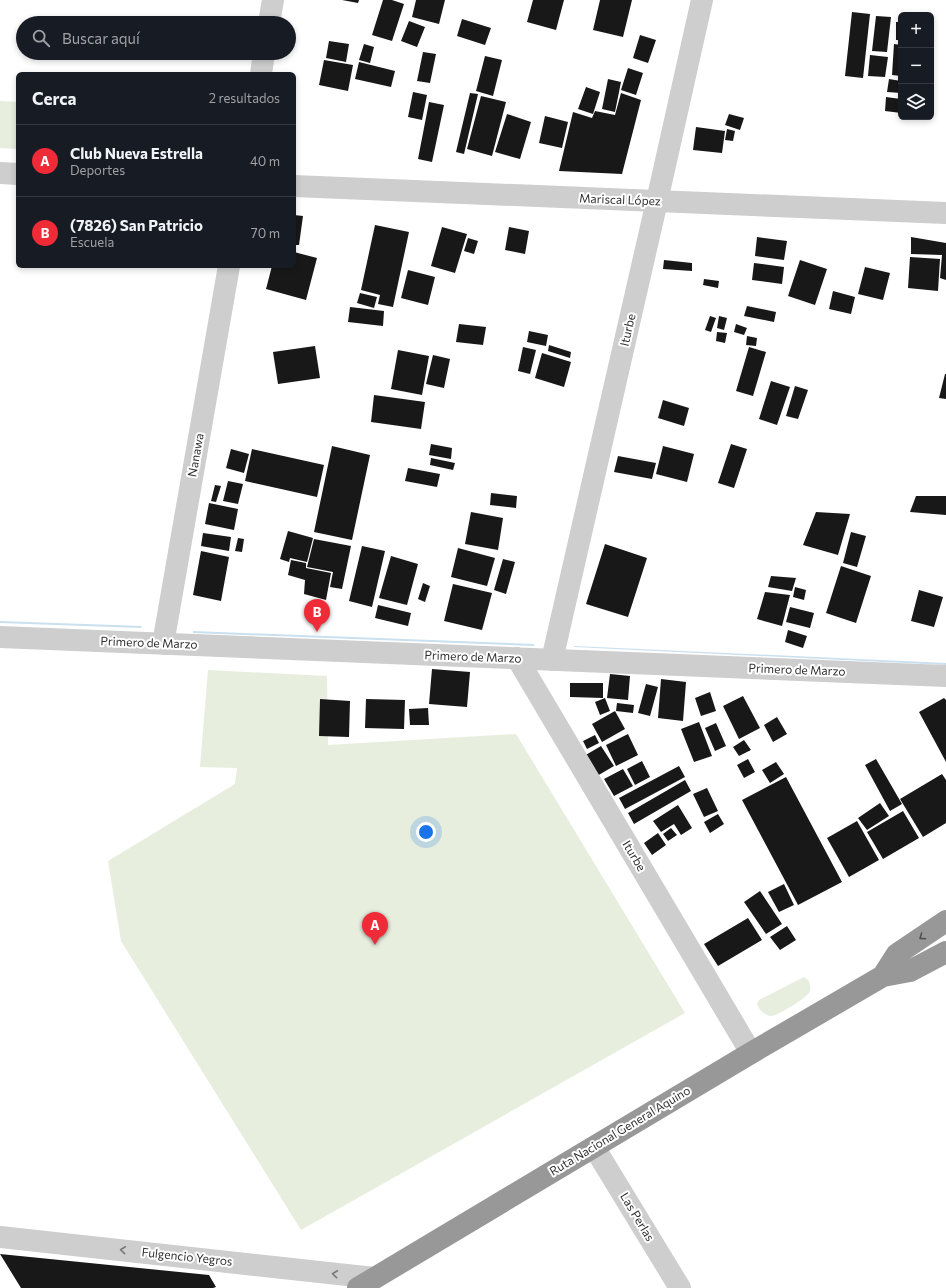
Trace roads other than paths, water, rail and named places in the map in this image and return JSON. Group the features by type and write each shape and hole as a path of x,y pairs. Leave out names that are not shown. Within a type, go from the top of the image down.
{"highway":[{"name":"Ruta Nacional General Aquino","path":"883,976 897,954 946,921"},
{"name":"Ruta Nacional General Aquino","path":"366,1283 883,976 910,971 946,952"}],"street":[{"path":"270,16 273,0"},
{"name":"Iturbe","path":"552,660 702,0"},
{"path":"261,72 263,60"},
{"path":"0,173 16,174"},
{"name":"Mariscal López","path":"296,186 946,213"},
{"name":"Nanawa","path":"163,644 229,268"},
{"name":"Primero de Marzo","path":"0,637 946,676"},
{"name":"Iturbe","path":"517,658 751,1053"},
{"name":"Las Perlas","path":"594,1147 680,1288"},
{"name":"Fulgencio Yegros","path":"0,1237 366,1283"}],"water":[{"path":"0,621 142,626 141,628 0,623"},
{"path":"193,631 534,644 534,646 193,633"},
{"path":"574,647 946,663 946,665"}],"place":[{"name":"(7826) San Patricio","path":"317,632"},
{"name":"Club Nueva Estrella","path":"375,945"}]}
